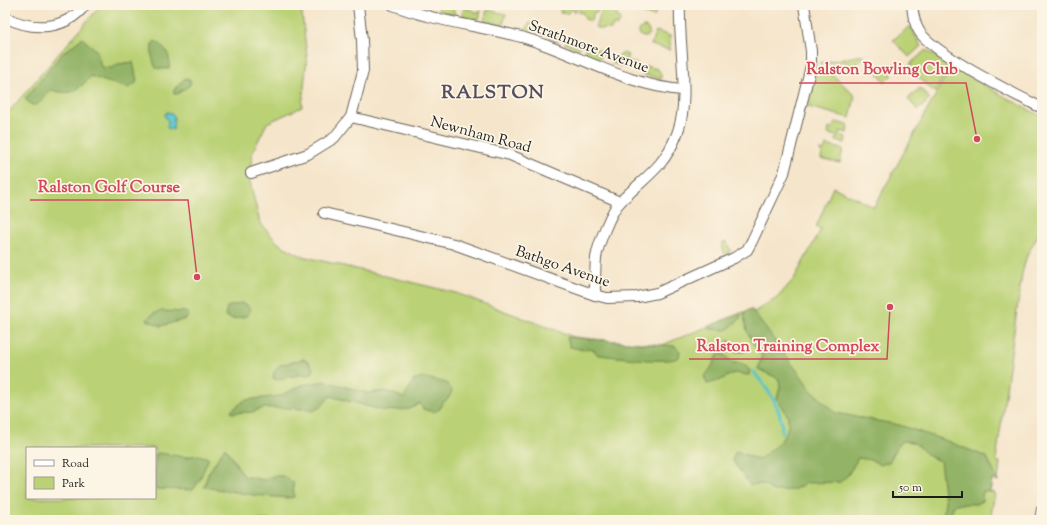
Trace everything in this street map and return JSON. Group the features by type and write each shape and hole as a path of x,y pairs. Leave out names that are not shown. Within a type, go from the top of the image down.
{"street":[{"path":"5,17 30,26 43,28 68,20 85,5"},
{"path":"251,173 308,154 334,138 351,117 363,71 362,40 358,5"},
{"name":"Strathmore Avenue","path":"393,5 432,18 513,35 646,84 683,90"},
{"path":"595,295 596,257 609,222 620,202 654,172 664,161 672,147 681,118 683,90 680,5"},
{"name":"Bathgo Avenue","path":"324,213 454,244 595,295 620,298 657,293 709,270 747,250 784,173 811,66 811,51 804,5"},
{"path":"912,5 914,20 920,32 936,48 1042,108"},
{"name":"Newnham Road","path":"351,117 510,155 620,202"},
{"path":"1040,520 1042,508"}],"green space":[{"path":"101,5 301,5 307,57 302,107 267,123 253,151 249,178 260,223 279,244 302,256 456,293 574,337 662,345 751,309 754,312 777,298 794,279 821,229 816,227 833,187 874,207 951,67 1042,117 1042,228 1027,255 1022,274 996,461 1000,462 998,481 992,480 990,492 995,493 990,520 5,520 5,116"},
{"path":"437,5 447,5 453,8 455,15 439,11"},
{"path":"561,5 578,5 575,13 572,9 567,14 560,12"},
{"path":"581,5 600,6 597,13 594,12 591,21 585,19 582,12 578,13"},
{"path":"602,5 635,5 631,12 617,7 615,11 618,12 616,16 621,18 618,26 613,25 611,30 605,28 604,30 595,27 603,8 613,10"},
{"path":"648,5 657,8 654,17 645,14"},
{"path":"464,7 476,12 481,11 479,20 462,16"},
{"path":"487,10 506,14 503,25 484,21"},
{"path":"530,23 534,23 536,24 536,32 530,33 527,30 527,26"},
{"path":"910,26 921,46 909,57 893,40"},
{"path":"642,27 646,27 648,28 648,36 642,37 639,34 639,30"},
{"path":"549,31 560,35 558,42 547,36"},
{"path":"656,31 670,36 670,50 651,45"},
{"path":"567,37 581,42 579,49 565,44"},
{"path":"82,38 97,51 101,67 112,68 118,64 133,62 137,81 134,85 127,88 91,76 74,91 58,92 51,90 37,105 32,105 25,99 62,54"},
{"path":"155,41 167,52 169,68 156,68 152,50 152,44"},
{"path":"587,46 602,51 600,59 585,53"},
{"path":"926,50 950,65 935,92 912,72 915,69 910,64"},
{"path":"623,53 628,55 626,60 638,64 636,70 611,63"},
{"path":"863,55 865,56 851,68 845,61 819,63"},
{"path":"645,66 658,69 661,74 661,79 642,74"},
{"path":"885,67 892,75 885,82 878,74"},
{"path":"817,71 833,75 855,96 850,118 808,107"},
{"path":"185,78 191,81 190,85 177,94 174,94 174,90"},
{"path":"920,88 930,99 918,110 908,99"},
{"path":"836,122 848,125 847,133 840,131 839,135 846,137 845,143 836,141 837,136 828,134 829,128 832,129"},
{"path":"826,145 843,149 840,163 821,159 822,152 819,150 824,151"},
{"path":"726,242 731,251 725,254 721,244"},
{"path":"242,303 250,309 247,316 233,319 225,316 227,307"},
{"path":"751,309 813,392 836,413 899,425 947,441 987,457 998,481 992,480 990,492 983,491 982,501 976,504 955,504 951,512 956,520 943,520 945,501 940,461 929,456 913,442 905,441 900,442 889,462 880,465 872,460 858,458 848,475 840,482 806,483 793,490 773,491 762,484 750,485 732,460 736,451 759,460 779,442 788,425 788,418 777,399 780,387 779,379 758,369 762,356 754,346 749,336 744,312"},
{"path":"159,311 185,312 189,314 186,319 161,326 147,320 151,315"},
{"path":"741,313 740,319 727,330 710,329 707,327"},
{"path":"567,337 675,346 680,351 679,357 664,360 598,355 594,350 588,348 583,350 570,347"},
{"path":"729,340 735,345 742,344 746,349 744,352 731,350 725,344"},
{"path":"721,352 733,363 741,363 745,365 750,371 749,375 734,373 719,381 707,384 704,376"},
{"path":"303,359 309,362 314,370 310,375 297,375 277,380 273,378 274,372 280,365"},
{"path":"422,377 447,383 452,391 448,399 442,403 440,409 433,412 423,409 420,403 410,409 385,411 330,396 322,406 313,411 295,408 264,408 252,412 232,413 231,411 245,400 280,396 302,385 325,381 367,393 386,391 404,398 414,380"},
{"path":"225,447 244,476 265,480 273,476 283,476 293,482 294,497 287,498 253,495 204,487 208,474"},
{"path":"159,453 185,457 198,455 209,458 199,481 193,490 156,489 156,454"}],"water":[{"path":"167,112 174,116 173,130 167,128 168,121 164,115"}],"waterway":[{"path":"753,371 774,400 780,416 782,434"}],"place":[{"name":"Ralston Bowling Club","path":"977,139"},
{"name":"Ralston Golf Course","path":"197,277"},
{"name":"Ralston Training Complex","path":"890,307"}],"district":[{"name":"RALSTON","path":"493,91"}]}
